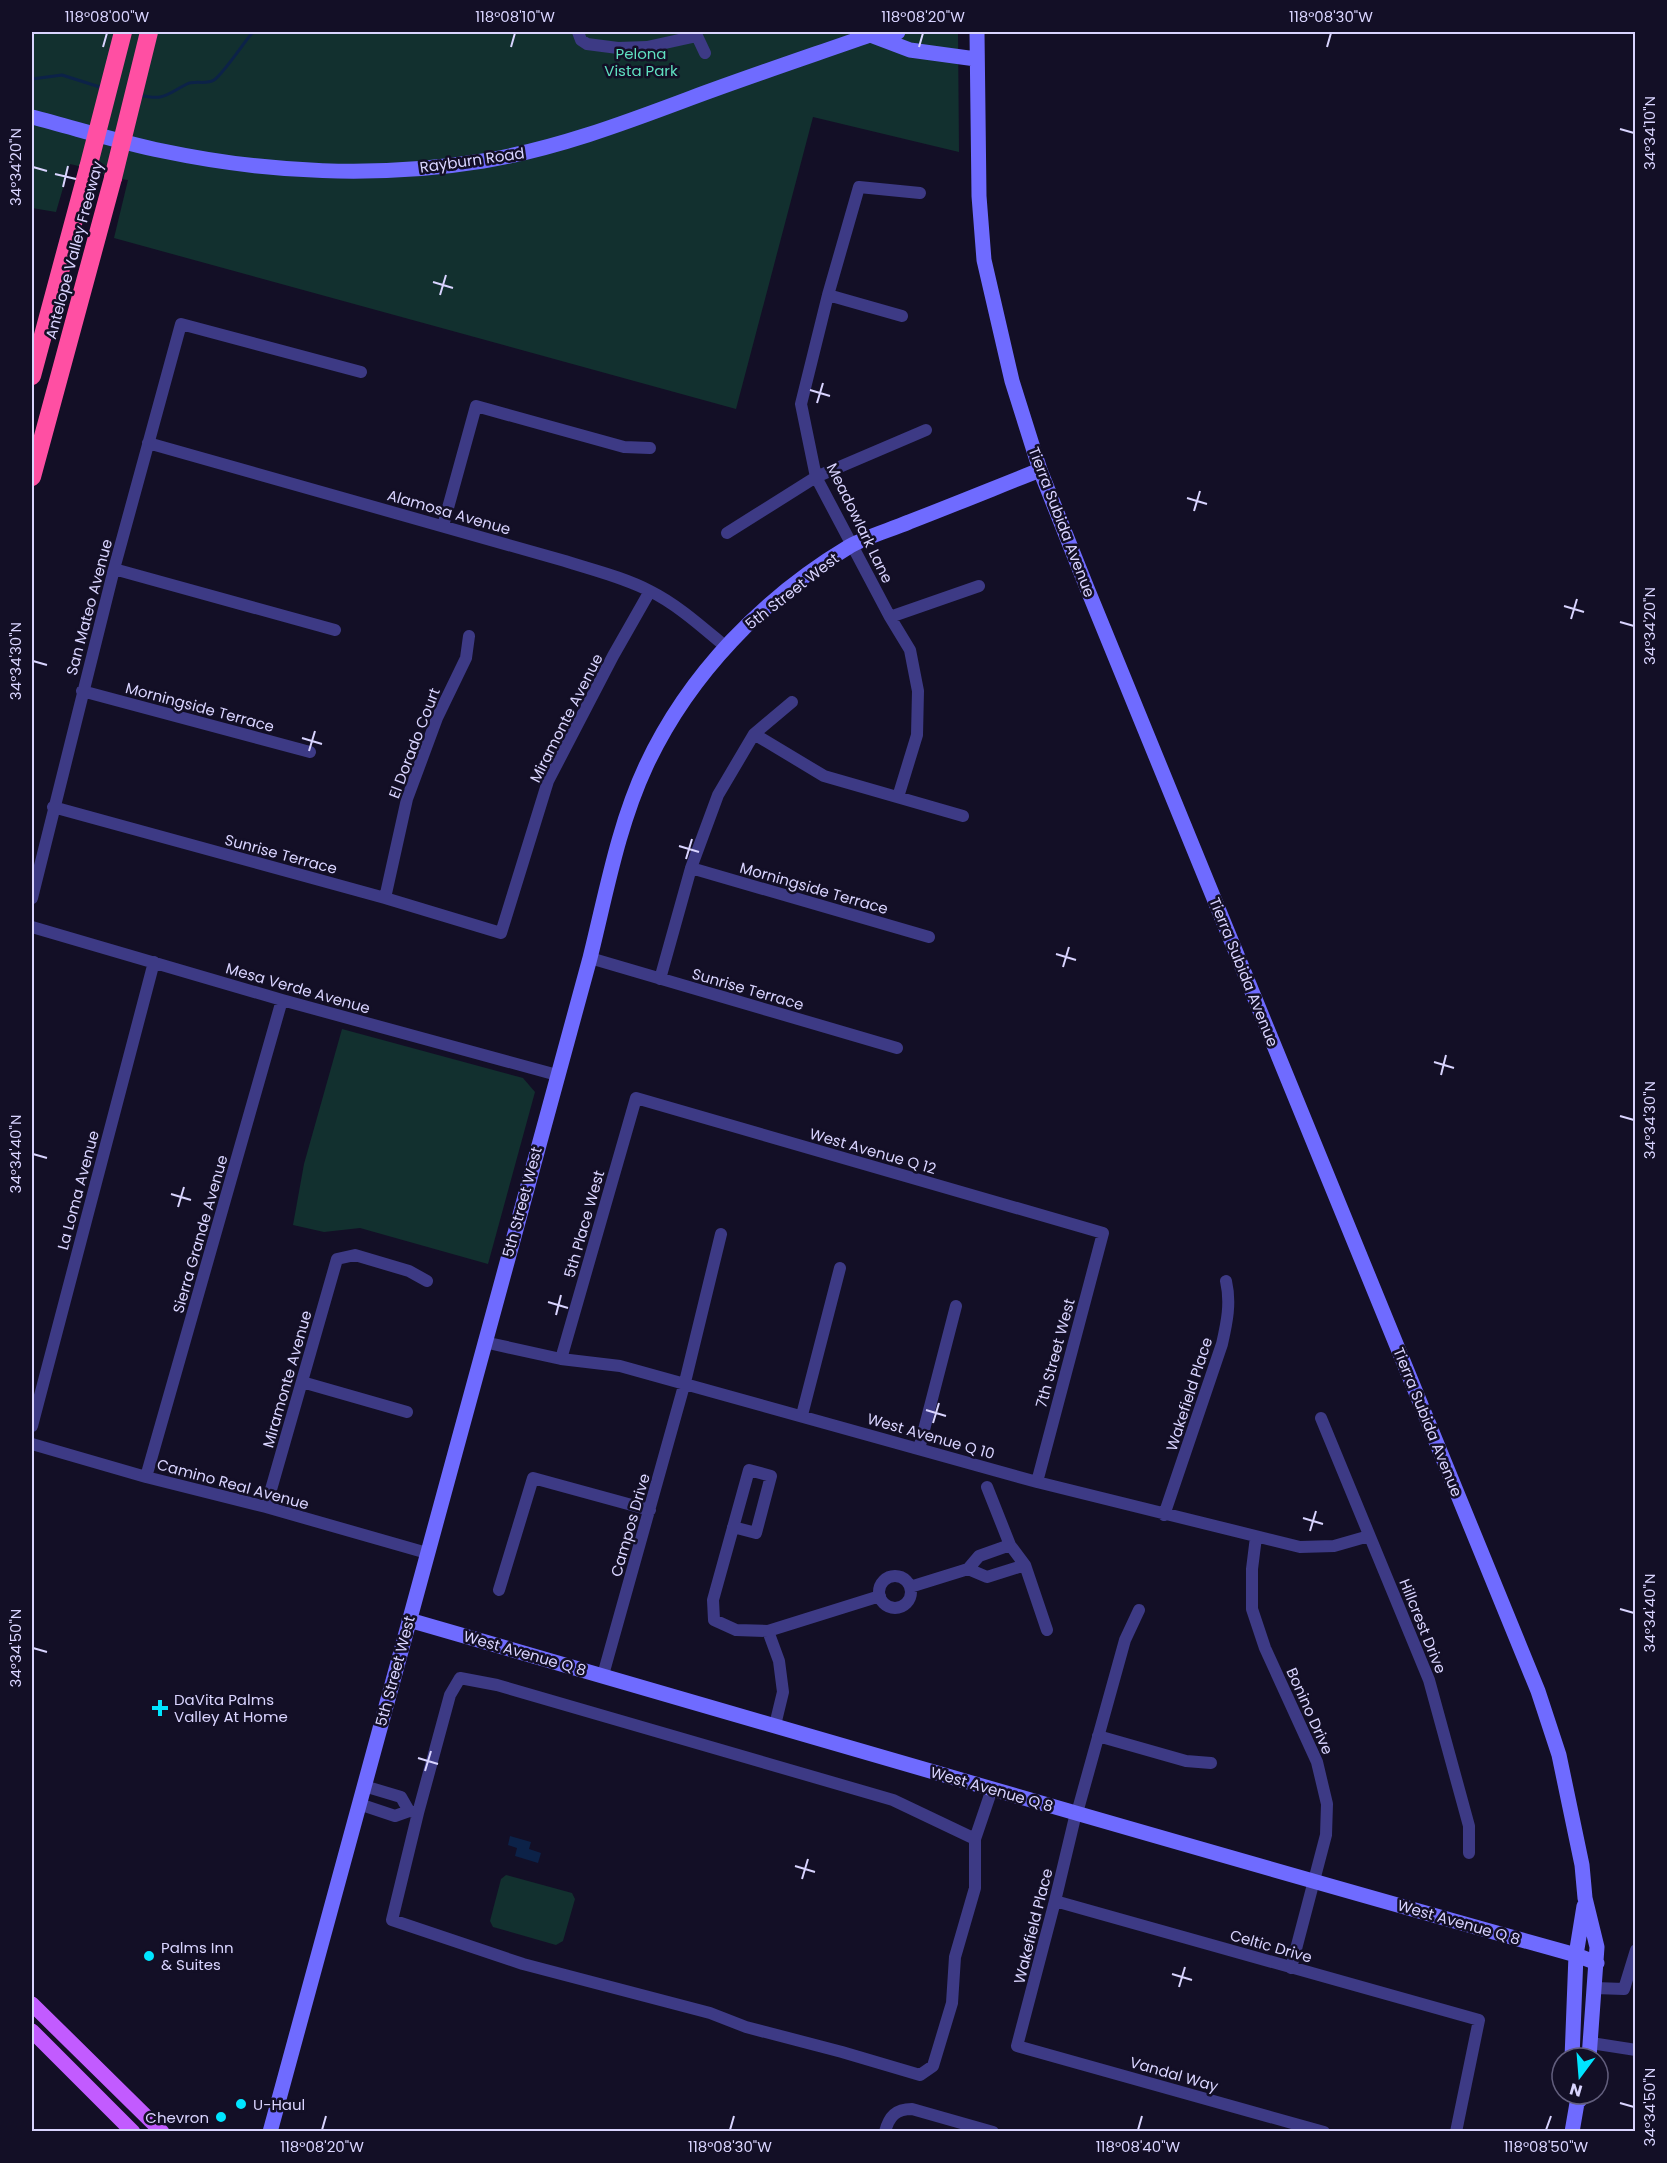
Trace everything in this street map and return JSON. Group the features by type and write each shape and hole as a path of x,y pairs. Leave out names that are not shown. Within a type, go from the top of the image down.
{"highway":[{"name":"Antelope Valley Freeway","path":"32,376 123,32"},
{"name":"Antelope Valley Freeway","path":"32,477 113,178 149,32"}],"main road":[{"path":"32,2004 162,2132"},
{"path":"32,2019 45,2029 60,2032"},
{"path":"32,2031 133,2132"},
{"path":"50,2050 58,2046 65,2049 103,2084 123,2092"}],"street":[{"path":"578,32 581,40 587,44 618,48 647,47 697,36 705,53"},
{"name":"Rayburn Road","path":"32,117 162,151 214,160 318,170 366,171 425,168 495,159 596,134 874,33 898,32"},
{"name":"Tierra Subida Avenue","path":"977,32 979,196 984,260 1012,381 1040,470 1087,588 1538,1691 1559,1755 1582,1865 1585,1898 1597,1947 1590,2046"},
{"path":"874,33 910,50 976,59"},
{"name":"Meadowlark Lane","path":"898,797 917,735 918,691 910,650 890,617 816,477 801,404 828,295 859,187 920,193"},
{"path":"828,295 902,316"},
{"name":"San Mateo Avenue","path":"32,898 82,690 181,324 362,372"},
{"path":"443,526 476,406 624,447 650,448"},
{"path":"728,533 816,477 927,430"},
{"name":"Alamosa Avenue","path":"148,442 565,561 624,580 650,591 692,619 726,647"},
{"name":"5th Street West","path":"270,2132 618,848 646,767 690,690 751,620 781,595 852,545 1040,470"},
{"path":"114,569 335,630"},
{"path":"890,617 979,586"},
{"name":"Miramonte Avenue","path":"501,933 548,781 613,656 650,591"},
{"name":"El Dorado Court","path":"385,898 407,798 437,718 466,658 470,636"},
{"name":"Morningside Terrace","path":"82,690 310,752"},
{"path":"660,979 691,868 718,795 754,734 792,702"},
{"path":"754,734 824,776 963,816"},
{"name":"Sunrise Terrace","path":"53,807 385,898 501,933"},
{"name":"Morningside Terrace","path":"691,868 929,937"},
{"name":"Mesa Verde Avenue","path":"32,927 282,1000 557,1075"},
{"name":"Sunrise Terrace","path":"590,958 897,1048"},
{"name":"La Loma Avenue","path":"32,1426 154,962"},
{"name":"Sierra Grande Avenue","path":"146,1477 282,1000"},
{"name":"West Avenue Q 12","path":"636,1098 1103,1233"},
{"name":"5th Place West","path":"561,1359 636,1098"},
{"name":"7th Street West","path":"1037,1482 1103,1233"},
{"name":"Campos Drive","path":"603,1675 685,1382 721,1234"},
{"name":"Miramonte Avenue","path":"267,1507 337,1259 355,1255 409,1271 426,1281"},
{"path":"802,1415 840,1268"},
{"name":"Wakefield Place","path":"1164,1515 1222,1344 1228,1318 1226,1281"},
{"path":"919,1449 957,1306"},
{"name":"West Avenue Q 10","path":"484,1342 561,1359 620,1366 685,1382 1037,1482 1300,1547 1334,1546 1369,1536"},
{"path":"302,1382 407,1412"},
{"name":"Hillcrest Drive","path":"1321,1418 1430,1680 1469,1826 1469,1853"},
{"name":"Camino Real Avenue","path":"32,1444 427,1553"},
{"path":"734,1527 756,1533 771,1476 749,1470 713,1600 714,1620 736,1630 768,1631 880,1596"},
{"path":"499,1590 533,1478 650,1510"},
{"path":"987,1487 1010,1545 1025,1565 1047,1630"},
{"name":"Bonino Drive","path":"1256,1537 1251,1569 1252,1609 1265,1648 1317,1762 1327,1804 1326,1835 1291,1968"},
{"path":"910,1587 968,1569 979,1556 1010,1545"},
{"path":"968,1569 987,1577 1025,1565"},
{"path":"890,1576 904,1578 910,1587 911,1596 902,1606 891,1607 882,1601 880,1596 880,1587 890,1576"},
{"name":"Wakefield Place","path":"1017,2046 1098,1736 1125,1640 1139,1610"},
{"name":"West Avenue Q 8","path":"409,1620 1576,1955 1597,1963"},
{"path":"768,1631 779,1661 783,1684 775,1725"},
{"path":"975,1839 893,1800 497,1685 460,1678 450,1695 413,1812 392,1920 524,1964 710,2013 746,2027 920,2075 933,2066 952,2003 955,1957 975,1888 975,1839 992,1789"},
{"path":"1098,1736 1186,1761 1212,1763"},
{"path":"364,1786 401,1797 413,1812"},
{"path":"359,1804 395,1816 413,1812"},
{"name":"Tierra Subida Avenue","path":"1572,2046 1576,1955 1585,1898"},
{"name":"Celtic Drive","path":"1055,1901 1479,2020 1456,2132"},
{"path":"1595,1988 1624,1989 1634,1958"},
{"name":"Vandal Way","path":"1017,2046 1324,2132"},
{"path":"1610,2051 1635,2050"},
{"path":"1572,2132 1576,2106"},
{"path":"885,2132 887,2123 894,2113 902,2109 912,2109 993,2132"}],"green space":[{"name":"Pelona Vista Park","path":"32,32 958,32 959,152 813,117 736,409 114,238 128,180 70,164 56,212 32,208"},
{"path":"342,1029 523,1078 535,1092 488,1264 360,1228 324,1232 293,1225 304,1164"},
{"path":"506,1875 572,1893 575,1899 563,1941 556,1945 493,1927 490,1921 501,1879"}],"water":[{"path":"510,1836 531,1842 529,1849 541,1853 538,1863 515,1856 517,1848 508,1845"}],"waterway":[{"path":"139,95 160,97 190,83 214,80 253,32"},
{"path":"32,79 62,75 103,88"}],"place":[{"name":"DaVita Palms Valley At Home","path":"160,1708"},
{"name":"Palms Inn & Suites","path":"149,1956"},
{"name":"U-Haul","path":"241,2104"},
{"name":"Chevron","path":"221,2117"}]}
